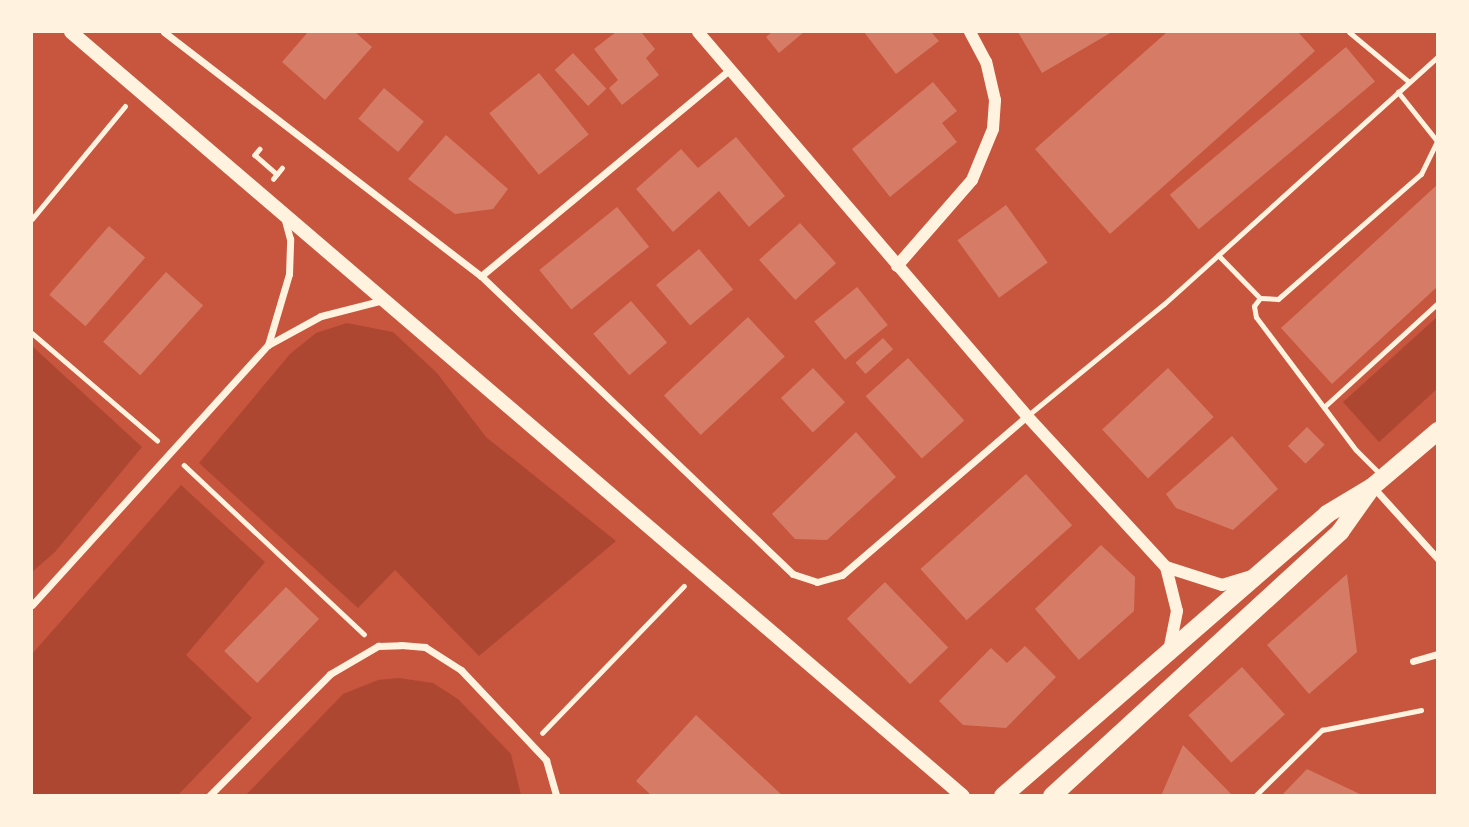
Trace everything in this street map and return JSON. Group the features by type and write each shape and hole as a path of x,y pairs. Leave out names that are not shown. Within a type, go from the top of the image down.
{"main road":[{"path":"71,32 963,796"},
{"path":"1003,796 1327,514 1378,482 1437,431"},
{"path":"1052,796 1340,532 1378,482"}],"street":[{"path":"164,32 481,276 782,566 817,582 831,581 856,566 1027,416"},
{"path":"698,32 728,71 1027,416 1166,567 1177,611 1168,654"},
{"path":"897,266 972,180 989,142 995,100 986,62 970,32"},
{"path":"481,276 728,71"},
{"path":"268,345 289,274 289,239 282,211"},
{"path":"32,605 268,345 321,316 385,300"},
{"path":"1378,482 1437,559"},
{"path":"1166,567 1222,585 1261,573"},
{"path":"209,796 330,674 378,646 425,646 461,670 533,742 546,760 556,796"},
{"path":"1413,662 1437,654"}],"lane":[{"path":"1349,32 1409,82"},
{"path":"1027,416 1218,255 1437,56"},
{"path":"1218,255 1259,298 1269,301 1287,294 1421,174 1437,141 1398,92"},
{"path":"1259,298 1254,306 1256,317 1378,482"},
{"path":"1324,407 1437,303"}],"path":[{"path":"32,219 139,88"},
{"path":"260,149 255,155 277,174 282,167"},
{"path":"32,333 170,451 378,646"},
{"path":"533,742 700,570"},
{"path":"1255,796 1322,730 1422,709"}],"shaded area":[{"path":"1437,317 1437,389 1379,442 1343,402"},
{"path":"347,323 393,332 437,373 486,437 616,541 479,656 395,570 358,608 199,463 290,354 316,333"},
{"path":"32,346 142,447 55,552 32,572"},
{"path":"181,485 265,562 186,655 252,718 178,795 32,795 32,654"},
{"path":"399,678 433,683 458,699 511,754 521,795 246,795 343,694 378,680"}],"building":[{"path":"308,32 355,32 372,47 325,100 282,62"},
{"path":"616,32 641,32 655,49 646,58 659,75 622,105 609,88 618,80 594,49"},
{"path":"772,32 804,32 779,53 766,37"},
{"path":"864,32 931,32 939,41 896,74"},
{"path":"1018,32 1112,32 1042,73"},
{"path":"1167,32 1298,32 1315,51 1110,234 1035,149"},
{"path":"1346,47 1375,81 1199,229 1170,195"},
{"path":"573,53 606,89 588,106 555,70"},
{"path":"539,73 589,134 539,175 489,113"},
{"path":"933,82 957,111 942,123 957,142 890,197 852,149"},
{"path":"384,88 424,121 398,152 358,119"},
{"path":"446,135 508,189 493,209 455,214 408,179"},
{"path":"736,137 785,196 749,227 719,191 673,232 636,189 681,149 698,168"},
{"path":"1438,184 1438,286 1332,384 1281,328"},
{"path":"1006,205 1048,262 999,298 957,240"},
{"path":"617,207 649,247 571,310 539,270"},
{"path":"800,223 836,263 795,300 759,260"},
{"path":"109,226 145,257 86,326 49,295"},
{"path":"699,249 733,290 690,326 656,285"},
{"path":"166,272 203,305 140,375 103,342"},
{"path":"857,287 888,325 845,360 814,322"},
{"path":"631,301 667,343 629,375 593,334"},
{"path":"748,317 785,356 701,435 664,395"},
{"path":"883,338 893,349 866,374 856,363"},
{"path":"908,358 964,420 922,459 866,396"},
{"path":"813,368 845,402 813,432 781,398"},
{"path":"1168,368 1214,417 1148,478 1102,429"},
{"path":"1307,427 1325,445 1306,464 1288,446"},
{"path":"856,432 896,477 827,540 795,539 772,514"},
{"path":"1232,436 1278,489 1233,530 1176,508 1166,494"},
{"path":"1026,474 1072,525 967,620 920,569"},
{"path":"1101,545 1135,577 1134,611 1079,660 1035,609"},
{"path":"1347,574 1357,652 1309,694 1267,645"},
{"path":"885,582 948,647 910,684 847,619"},
{"path":"286,587 319,619 257,683 224,651"},
{"path":"1025,646 1056,677 1006,728 963,725 939,701 991,648 1007,663"},
{"path":"1242,667 1285,715 1231,763 1188,715"},
{"path":"696,715 783,796 652,796 636,781"},
{"path":"1183,745 1233,796 1161,796"},
{"path":"1307,769 1364,796 1281,796"}]}
